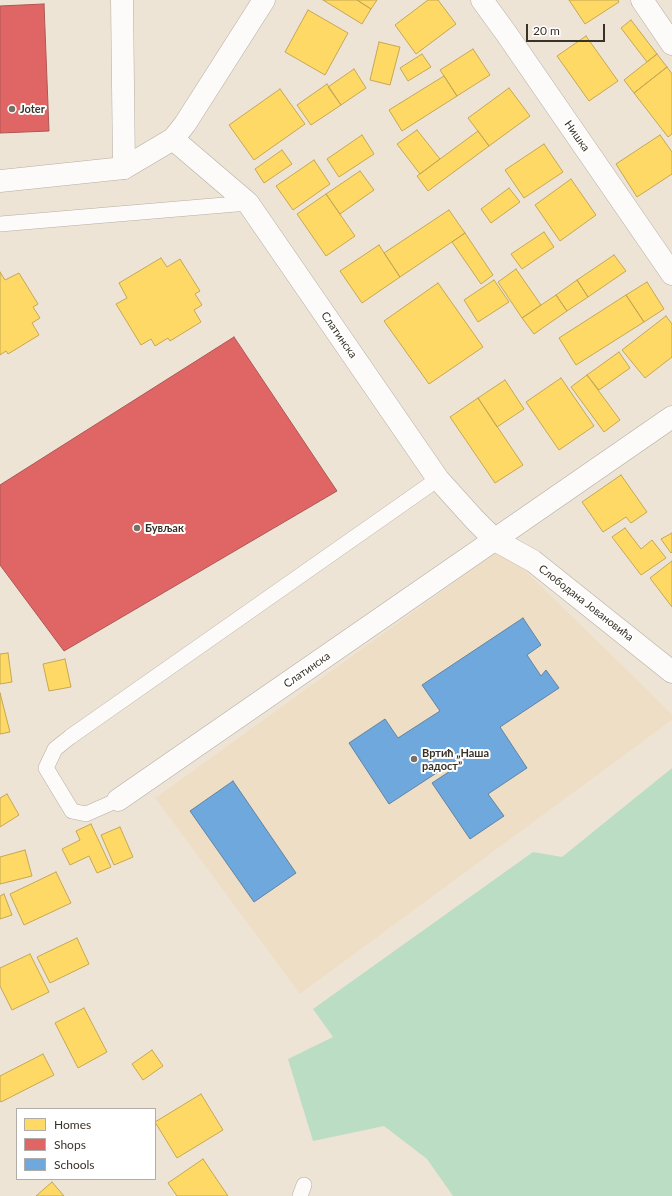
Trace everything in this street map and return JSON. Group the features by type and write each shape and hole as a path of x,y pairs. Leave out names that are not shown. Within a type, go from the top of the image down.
{"street":[{"path":"122,0 124,168"},
{"path":"0,181 124,168 173,139 185,124 264,0"},
{"name":"Нишка","path":"482,0 672,274"},
{"path":"642,0 672,44"},
{"name":"Слатинска","path":"173,139 248,203 438,479 495,540"},
{"name":"Слатинска","path":"118,800 672,418"},
{"name":"Слободана Јовановића","path":"495,540 533,561 672,672"}],"lane":[{"path":"0,224 248,203"},
{"path":"118,800 86,814 72,811 46,768 55,749 438,479"}],"shaded area":[{"name":"Вртић „Наша радост”","path":"502,548 672,714 672,720 300,994 155,798"}],"green space":[{"path":"672,768 672,1196 453,1196 427,1159 384,1126 313,1141 288,1059 333,1037 313,1009 533,852 562,857"}],"building: Homes":[{"path":"323,0 357,0 371,9 362,24"},
{"path":"357,0 377,0 371,9"},
{"path":"428,0 438,0 456,24 416,54 395,25"},
{"path":"569,0 618,0 619,2 585,24"},
{"path":"308,10 348,33 325,75 285,52"},
{"path":"631,20 657,54 647,62 621,28"},
{"path":"586,36 618,81 589,101 557,56"},
{"path":"379,42 400,47 390,85 370,80"},
{"path":"473,49 490,75 457,96 440,70"},
{"path":"422,54 431,67 408,81 400,68"},
{"path":"657,54 667,67 634,93 624,80"},
{"path":"667,67 672,74 672,134 668,137 634,93"},
{"path":"354,69 366,88 341,105 328,87"},
{"path":"444,76 457,96 402,131 389,110"},
{"path":"327,84 341,105 311,125 297,105"},
{"path":"509,88 530,116 489,146 468,118"},
{"path":"280,89 305,124 254,160 229,125"},
{"path":"417,130 440,159 420,174 397,144"},
{"path":"478,131 489,146 428,191 417,176"},
{"path":"362,135 374,154 339,177 327,159"},
{"path":"660,135 672,152 672,174 637,197 616,164"},
{"path":"544,144 563,172 524,198 505,170"},
{"path":"282,150 292,164 264,183 255,169"},
{"path":"314,160 330,184 293,210 276,186"},
{"path":"360,171 374,190 340,214 326,194"},
{"path":"571,179 596,215 560,241 535,205"},
{"path":"509,188 520,202 491,223 481,209"},
{"path":"326,194 355,236 326,256 297,214"},
{"path":"449,210 465,233 400,277 384,253"},
{"path":"544,232 554,247 522,269 511,254"},
{"path":"465,233 493,275 481,284 452,242"},
{"path":"379,245 400,277 362,303 340,271"},
{"path":"614,255 626,271 588,297 577,280"},
{"path":"161,258 167,267 180,259 200,291 195,294 202,305 194,310 201,322 170,341 168,338 155,346 151,339 141,345 116,304 127,298 119,283"},
{"path":"516,269 541,305 522,318 498,282"},
{"path":"0,272 5,280 19,273 38,304 33,307 40,318 32,323 39,335 8,354 6,351 0,355"},
{"path":"494,280 509,302 478,322 464,300"},
{"path":"577,280 588,297 567,311 556,295"},
{"path":"647,282 664,309 644,322 626,295"},
{"path":"438,283 483,347 429,384 384,321"},
{"path":"556,295 567,311 534,334 522,318"},
{"path":"626,295 644,322 576,365 559,338"},
{"path":"666,316 672,324 672,357 645,378 622,350"},
{"path":"619,352 630,368 599,390 587,375"},
{"path":"587,375 620,420 604,432 571,387"},
{"path":"561,378 594,426 559,450 526,402"},
{"path":"505,380 524,409 497,427 478,398"},
{"path":"478,398 523,465 495,483 450,417"},
{"path":"621,475 647,512 631,523 626,517 603,532 582,502"},
{"path":"625,528 641,549 652,540 666,558 641,575 612,537"},
{"path":"672,533 672,552 671,553 661,539"},
{"path":"672,561 672,607 650,578"},
{"path":"8,653 12,682 0,684 0,654"},
{"path":"65,659 71,687 49,691 43,664"},
{"path":"0,693 10,732 0,734"},
{"path":"7,794 19,815 0,827 0,798"},
{"path":"91,824 111,867 97,873 89,856 70,865 62,849 80,840 76,831"},
{"path":"120,827 133,857 114,865 101,835"},
{"path":"25,850 32,876 0,884 0,857"},
{"path":"56,872 71,903 24,925 10,894"},
{"path":"4,894 12,915 0,919 0,896"},
{"path":"77,938 89,964 50,983 37,957"},
{"path":"30,954 49,992 12,1010 0,986 0,968"},
{"path":"84,1008 107,1052 78,1068 55,1023"},
{"path":"152,1050 163,1066 143,1080 132,1064"},
{"path":"43,1054 54,1075 1,1102 0,1076"},
{"path":"201,1094 223,1130 177,1158 156,1121"},
{"path":"203,1159 228,1196 177,1196 168,1183"},
{"path":"52,1182 64,1196 36,1196"}],"building: Shops":[{"path":"44,4 49,131 0,133 0,6"},
{"name":"Бувљак","path":"234,337 337,491 64,651 0,565 0,485"}],"building: Schools":[{"path":"523,618 541,645 527,655 541,676 546,670 559,688 500,727 527,768 488,794 504,816 470,839 432,783 464,762 461,757 389,804 349,743 385,719 398,738 440,711 422,685"},
{"path":"233,781 296,873 254,902 190,811"}],"place":[{"name":"Joter","path":"12,109"},
{"name":"Бувљак","path":"137,528"},
{"name":"Вртић „Наша радост”","path":"414,759"}]}
